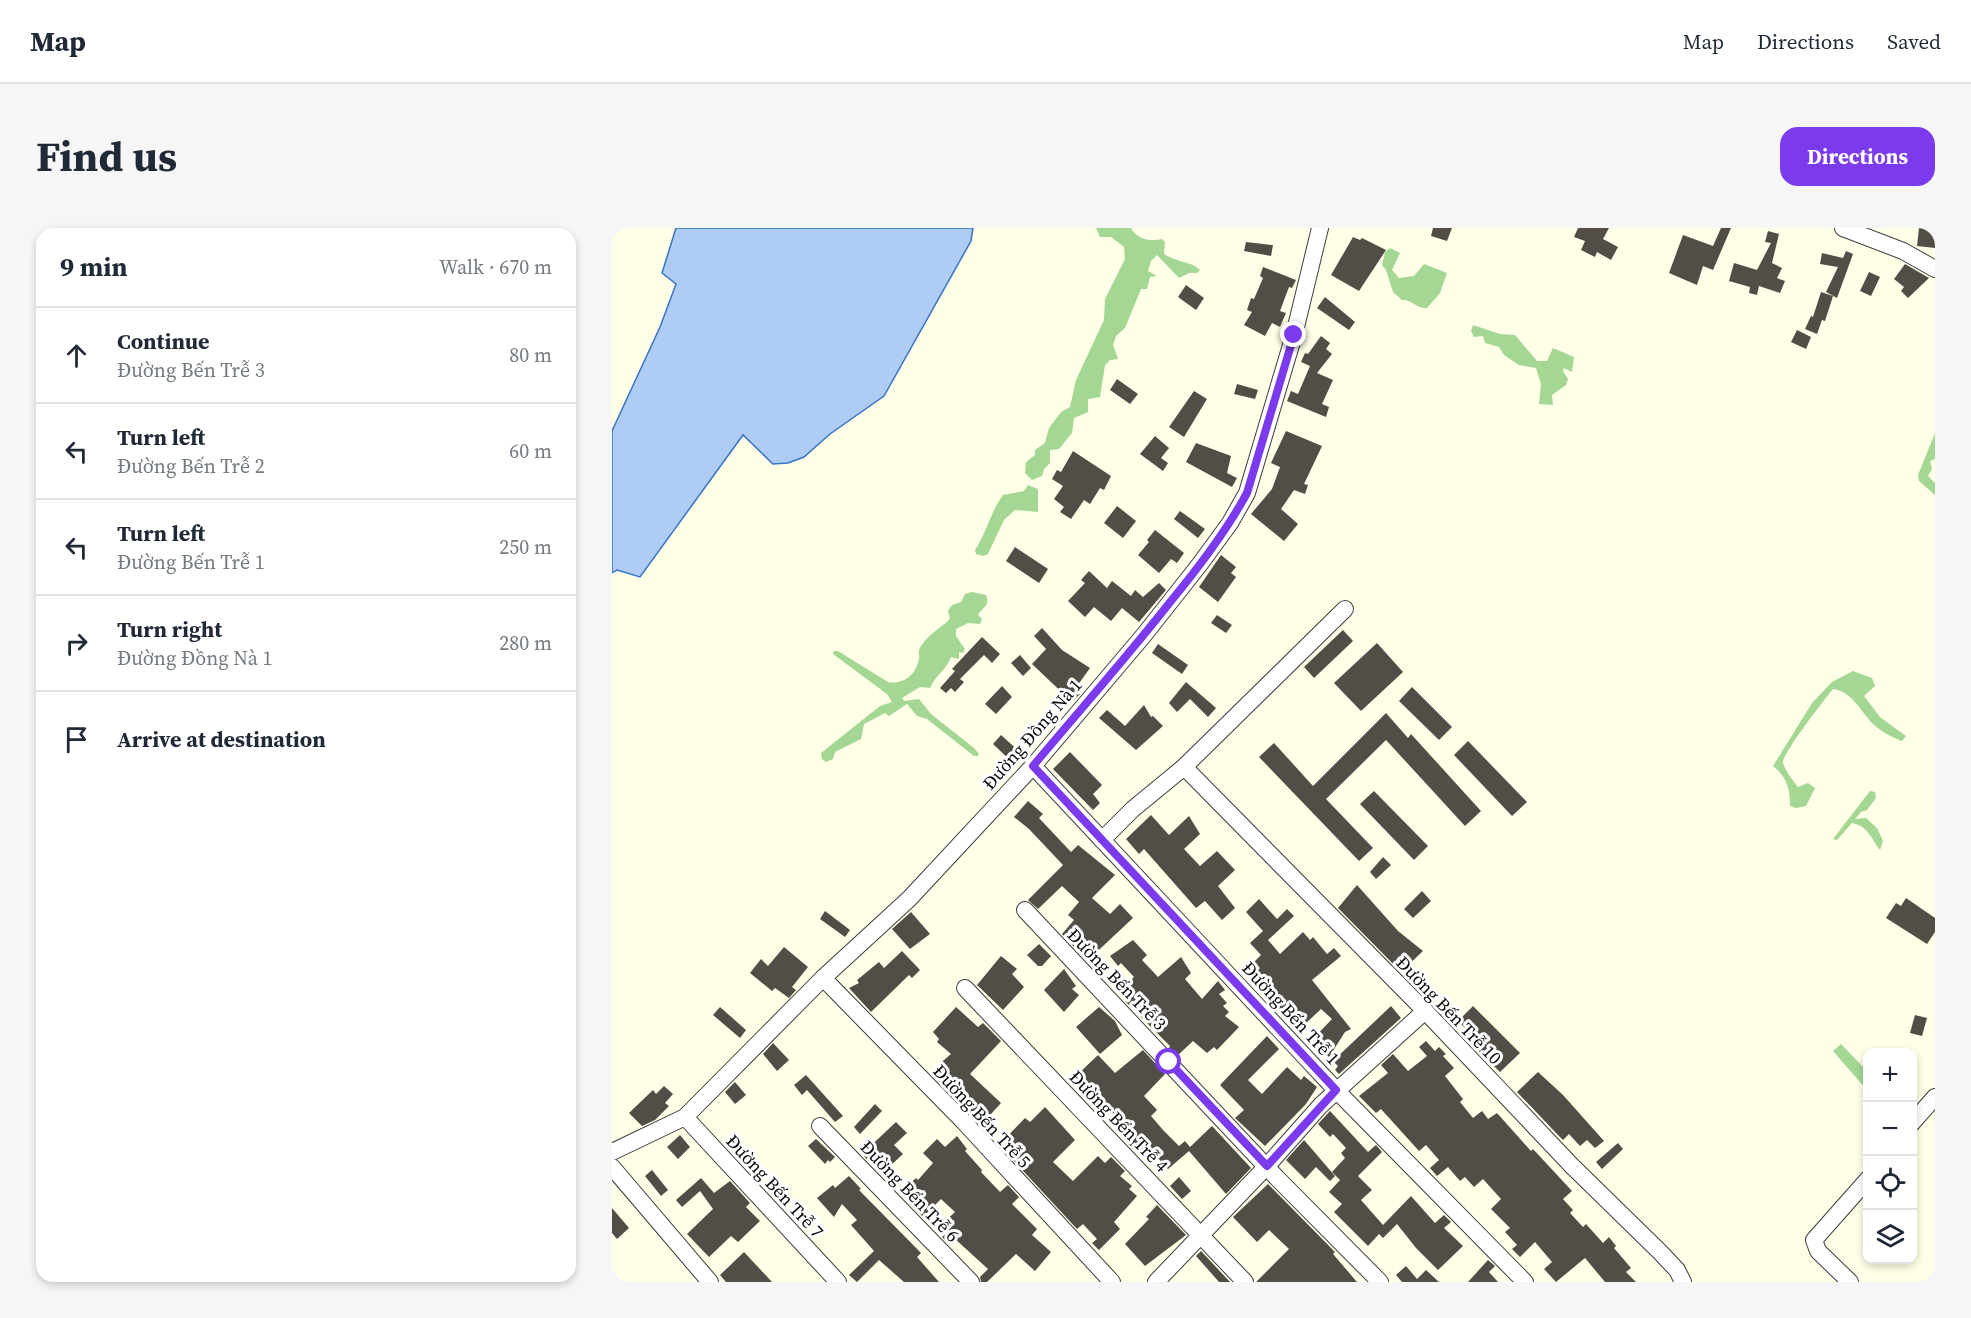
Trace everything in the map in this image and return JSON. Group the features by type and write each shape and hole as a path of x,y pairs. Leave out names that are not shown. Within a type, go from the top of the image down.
{"street":[{"name":"Đường Đồng Nà 1","path":"612,1152 685,1117 823,978 909,899 1033,766 1144,635 1200,564 1236,514 1247,493 1294,335 1320,228"},
{"path":"1843,228 1903,251 1935,268"},
{"path":"1102,840 1133,809 1184,767 1345,609"},
{"name":"Đường Bến Trễ 1","path":"1033,766 1336,1090 1525,1282"},
{"name":"Đường Bến Trễ 10","path":"1184,767 1425,1011 1572,1166 1677,1270 1683,1282"},
{"name":"Đường Bến Trễ 3","path":"1025,910 1380,1282"},
{"name":"Đường Bến Trễ 5","path":"823,978 963,1122 1112,1282"},
{"name":"Đường Bến Trễ 4","path":"965,988 1245,1282"},
{"path":"1156,1282 1336,1090 1425,1011"},
{"path":"1917,1117 1935,1097"},
{"name":"Đường Bến Trễ 7","path":"685,1117 838,1282"},
{"name":"Đường Bến Trễ 6","path":"820,1126 971,1282"},
{"path":"612,1167 704,1280"},
{"path":"1850,1282 1818,1251 1814,1240 1863,1185"}],"green space":[{"path":"1096,228 1131,228 1144,239 1162,239 1165,242 1164,254 1200,270 1179,278 1157,255 1151,261 1148,271 1157,276 1150,277 1147,289 1141,289 1125,328 1116,336 1113,345 1118,359 1110,360 1105,365 1100,397 1088,399 1088,412 1074,418 1072,433 1059,449 1050,450 1050,463 1044,469 1042,476 1032,480 1025,473 1026,462 1035,455 1035,450 1045,443 1049,428 1061,412 1070,407 1076,380 1104,320 1105,299 1125,259 1124,247 1111,237 1100,237"},
{"path":"1390,248 1400,253 1392,270 1399,278 1414,276 1424,264 1447,273 1440,293 1427,308 1402,300 1393,292 1386,270 1382,265 1385,252"},
{"path":"1473,325 1500,334 1515,335 1537,361 1547,361 1553,348 1574,357 1572,372 1564,368 1563,371 1568,379 1566,385 1552,395 1553,405 1539,404 1541,384 1536,368 1519,365 1504,355 1499,347 1485,343 1483,336 1474,337 1471,331"},
{"path":"1935,433 1935,459 1930,461 1932,469 1928,476 1935,483 1935,495 1919,481 1918,475"},
{"path":"1028,485 1038,489 1038,512 1015,510 1004,520 988,554 983,556 976,554 975,550 1003,495 1024,491"},
{"path":"972,592 986,595 987,602 978,615 982,619 980,624 968,623 956,629 956,636 965,649 963,653 959,652 959,659 951,657 930,688 920,687 902,698 904,701 919,699 931,714 974,748 978,756 974,756 927,719 917,716 907,704 889,716 885,713 864,724 861,739 835,752 833,759 826,762 822,759 821,753 880,706 892,702 887,694 833,654 834,651 838,651 888,682 904,680 915,670 921,645 950,619 948,611 952,605 961,602 965,594"},
{"path":"1853,671 1872,678 1875,686 1864,696 1880,717 1906,736 1902,741 1883,732 1851,698 1833,689 1784,758 1784,766 1798,787 1808,783 1815,788 1806,806 1796,808 1790,806 1787,783 1782,774 1773,766 1812,703 1832,682"},
{"path":"1870,791 1875,792 1876,798 1867,810 1861,812 1855,819 1866,818 1877,828 1883,841 1880,850 1866,830 1852,823 1837,840 1833,839"},
{"path":"1841,1044 1863,1067 1863,1085 1833,1051"}],"water":[{"path":"676,228 973,228 971,241 884,396 830,434 804,457 788,463 773,464 743,435 640,577 617,570 612,573 612,431 660,327 676,284 662,273"}],"building":[{"path":"1433,228 1452,228 1447,241 1431,236"},
{"path":"1578,228 1609,228 1603,239 1618,247 1611,260 1597,252 1595,257 1581,250 1585,241 1574,237"},
{"path":"1721,228 1731,228 1713,270 1703,266 1697,285 1669,273 1683,235 1713,246"},
{"path":"1919,228 1935,228 1935,248 1917,246"},
{"path":"1768,231 1779,234 1772,263 1782,268 1777,278 1785,281 1780,293 1759,286 1757,295 1749,293 1750,287 1729,281 1734,263 1757,270 1771,243 1765,242"},
{"path":"1353,237 1360,240 1362,238 1386,250 1359,291 1331,275"},
{"path":"1246,242 1273,245 1271,256 1244,251"},
{"path":"1846,251 1853,254 1837,298 1826,292 1838,267 1820,264 1822,253 1843,258"},
{"path":"1905,264 1929,278 1908,298 1901,291 1904,287 1894,279"},
{"path":"1263,267 1296,280 1292,288 1289,287 1280,311 1286,313 1280,327 1272,323 1265,336 1244,325 1252,312 1247,310 1263,278 1260,276"},
{"path":"1869,272 1880,277 1871,296 1860,291"},
{"path":"1186,285 1204,298 1196,310 1178,297"},
{"path":"1821,292 1833,296 1825,321 1822,320 1817,334 1805,329 1811,316 1813,317"},
{"path":"1325,297 1355,322 1349,330 1317,308"},
{"path":"1797,330 1811,337 1806,349 1791,342"},
{"path":"1321,336 1330,343 1326,349 1332,354 1317,373 1333,380 1322,404 1329,407 1326,417 1287,401 1291,391 1298,394 1310,366 1301,362 1305,353 1308,354"},
{"path":"1117,379 1138,394 1130,404 1110,390"},
{"path":"1237,384 1258,390 1255,399 1234,394"},
{"path":"1194,391 1207,399 1184,437 1169,427"},
{"path":"1286,431 1322,446 1304,484 1308,485 1305,494 1294,490 1281,509 1298,524 1284,541 1251,514 1272,489 1280,467 1271,463"},
{"path":"1155,436 1169,448 1161,458 1168,463 1163,471 1140,454"},
{"path":"1196,443 1231,456 1227,473 1237,478 1232,487 1186,462"},
{"path":"1073,451 1111,476 1104,490 1100,488 1090,504 1084,500 1071,519 1060,512 1064,507 1054,499 1063,486 1052,479 1057,470 1061,472"},
{"path":"1117,506 1136,521 1123,538 1104,523"},
{"path":"1180,511 1205,529 1198,538 1174,519"},
{"path":"1155,530 1184,553 1177,563 1171,559 1159,573 1138,555"},
{"path":"1015,547 1048,569 1039,583 1006,561"},
{"path":"1221,555 1236,567 1231,573 1236,577 1218,602 1199,587"},
{"path":"1089,571 1107,588 1112,581 1131,596 1135,590 1143,597 1159,583 1166,590 1139,622 1122,608 1111,621 1094,607 1085,617 1068,601 1085,583 1081,580"},
{"path":"1217,615 1232,625 1226,633 1211,623"},
{"path":"1042,628 1062,650 1090,668 1075,689 1080,694 1072,702 1032,664 1046,649 1034,636"},
{"path":"1343,630 1353,641 1314,678 1304,667"},
{"path":"982,637 1000,654 992,663 984,655 960,679 964,682 955,692 951,688 946,693 940,688 955,671 952,669"},
{"path":"1377,643 1403,672 1361,711 1334,683"},
{"path":"1158,644 1188,665 1182,674 1152,653"},
{"path":"1020,655 1031,668 1023,676 1011,663"},
{"path":"1186,682 1216,708 1208,717 1190,699 1177,712 1169,703"},
{"path":"1002,686 1012,697 996,714 985,704"},
{"path":"1412,687 1452,727 1439,740 1399,701"},
{"path":"1144,705 1151,717 1153,716 1163,726 1136,750 1099,718 1107,710 1125,726"},
{"path":"1386,713 1408,738 1411,734 1481,811 1465,826 1386,740 1326,799 1373,848 1359,861 1259,757 1274,743 1313,786"},
{"path":"1001,735 1021,753 1013,763 993,744"},
{"path":"1468,741 1527,802 1512,816 1454,755"},
{"path":"1070,752 1102,785 1093,794 1100,803 1093,810 1053,769"},
{"path":"1374,791 1428,846 1414,860 1360,804"},
{"path":"1028,801 1043,814 1039,818 1071,852 1078,845 1115,875 1092,898 1110,914 1120,904 1133,918 1087,961 1062,934 1074,920 1068,915 1079,902 1062,886 1038,909 1028,900 1063,865 1029,829 1014,817"},
{"path":"1151,815 1169,835 1189,816 1200,834 1184,849 1200,866 1217,851 1235,870 1218,886 1235,908 1222,920 1205,901 1196,908 1144,849 1139,854 1126,839"},
{"path":"1383,857 1391,865 1376,879 1370,872"},
{"path":"1357,885 1398,931 1423,951 1401,972 1338,908"},
{"path":"1422,891 1431,901 1413,918 1404,909"},
{"path":"1906,898 1935,918 1935,932 1927,944 1886,918 1896,903 1901,906"},
{"path":"1259,899 1277,919 1287,909 1294,916 1268,940 1280,954 1303,932 1310,940 1313,937 1327,954 1334,948 1341,956 1312,980 1351,1029 1345,1032 1329,1057 1312,1040 1332,1019 1321,1009 1304,1025 1294,1013 1285,1020 1257,985 1259,982 1253,975 1260,968 1254,962 1261,955 1250,943 1263,931 1246,912"},
{"path":"825,911 850,930 845,937 820,919"},
{"path":"911,912 930,934 910,949 892,929"},
{"path":"1133,940 1147,955 1142,960 1158,977 1181,957 1191,973 1185,979 1202,999 1218,981 1225,990 1219,994 1227,1003 1223,1006 1229,1012 1225,1016 1239,1027 1217,1050 1214,1047 1207,1053 1193,1041 1177,1056 1125,1001 1129,995 1123,988 1134,977 1121,963 1118,966 1110,956"},
{"path":"1039,944 1051,956 1042,966 1038,966 1027,955"},
{"path":"784,947 808,967 792,987 796,990 789,998 775,988 772,991 750,973 761,959 768,966"},
{"path":"902,951 920,970 912,978 909,975 871,1012 849,988 859,983 857,980 879,962 884,968"},
{"path":"1001,956 1017,969 1012,974 1024,987 1003,1010 977,985"},
{"path":"1064,969 1076,986 1072,989 1079,995 1064,1012 1044,990"},
{"path":"1391,1006 1401,1018 1339,1074 1335,1070 1338,1066 1333,1061"},
{"path":"1473,1006 1520,1053 1500,1072 1460,1033 1465,1028 1458,1021"},
{"path":"720,1007 746,1030 740,1038 713,1015"},
{"path":"956,1007 978,1027 983,1023 1001,1041 970,1074 1001,1103 982,1124 930,1072 951,1054 937,1042 939,1039 933,1032"},
{"path":"1099,1007 1115,1021 1122,1035 1100,1054 1076,1027"},
{"path":"1915,1015 1927,1018 1922,1036 1910,1033"},
{"path":"1267,1036 1279,1049 1248,1080 1262,1094 1287,1067 1301,1080 1304,1076 1317,1087 1306,1104 1265,1146 1235,1118 1244,1110 1220,1085"},
{"path":"1426,1041 1435,1051 1439,1047 1446,1054 1443,1056 1454,1068 1445,1076 1463,1099 1460,1102 1473,1118 1482,1111 1488,1119 1497,1113 1531,1151 1533,1149 1572,1191 1563,1199 1573,1210 1570,1213 1583,1227 1586,1224 1603,1243 1609,1237 1616,1246 1614,1248 1631,1268 1626,1272 1636,1282 1605,1282 1585,1258 1556,1282 1544,1269 1552,1262 1535,1242 1520,1257 1512,1249 1517,1245 1505,1232 1510,1228 1491,1209 1501,1199 1483,1179 1474,1187 1465,1177 1460,1181 1448,1167 1437,1176 1430,1168 1439,1160 1426,1145 1419,1151 1381,1109 1376,1113 1359,1096 1388,1073 1381,1065 1393,1054 1408,1071 1427,1056 1419,1047"},
{"path":"773,1043 789,1060 777,1071 763,1054"},
{"path":"1143,1050 1165,1074 1144,1096 1157,1110 1151,1116 1163,1130 1179,1146 1185,1141 1190,1147 1212,1126 1251,1168 1226,1194 1189,1151 1168,1169 1156,1156 1153,1159 1144,1150 1139,1155 1120,1135 1126,1126 1075,1077 1098,1055 1115,1073"},
{"path":"1538,1072 1563,1095 1604,1141 1595,1148 1587,1140 1580,1146 1569,1134 1563,1140 1558,1135 1517,1092"},
{"path":"806,1075 843,1116 835,1122 807,1090 802,1095 794,1085"},
{"path":"735,1082 746,1095 735,1104 725,1092"},
{"path":"664,1086 673,1094 665,1103 669,1106 655,1120 642,1126 629,1113 653,1090 656,1094"},
{"path":"875,1104 882,1111 860,1134 854,1127"},
{"path":"1045,1107 1075,1140 1053,1162 1073,1181 1098,1156 1105,1163 1111,1157 1125,1171 1120,1176 1132,1186 1129,1189 1137,1196 1114,1222 1120,1229 1099,1250 1092,1243 1097,1239 1083,1224 1077,1229 999,1145 1025,1118 1030,1122"},
{"path":"1330,1111 1368,1152 1376,1145 1382,1152 1358,1176 1372,1190 1361,1200 1383,1225 1411,1196 1435,1223 1444,1215 1451,1222 1444,1228 1463,1246 1438,1270 1397,1224 1383,1238 1379,1234 1368,1246 1334,1212 1342,1204 1329,1192 1340,1180 1332,1172 1345,1158 1341,1153 1346,1148 1333,1134 1330,1137 1318,1124"},
{"path":"896,1122 907,1133 894,1145 903,1154 889,1167 881,1158 873,1166 862,1154"},
{"path":"680,1135 690,1147 678,1159 667,1147"},
{"path":"957,1136 967,1149 965,1151 982,1170 981,1172 1000,1192 1008,1185 1019,1197 1012,1204 1037,1229 1032,1235 1051,1252 1035,1271 1016,1254 987,1282 981,1282 980,1277 988,1269 954,1238 949,1244 942,1237 948,1232 941,1225 955,1212 941,1199 923,1217 911,1205 914,1201 904,1189 916,1178 918,1180 933,1163 923,1153 937,1139 945,1147"},
{"path":"816,1139 835,1157 830,1162 828,1160 825,1164 808,1146"},
{"path":"1304,1140 1335,1176 1330,1181 1316,1167 1305,1179 1286,1160"},
{"path":"1618,1143 1623,1149 1602,1169 1596,1162"},
{"path":"652,1170 668,1190 661,1196 645,1176"},
{"path":"849,1176 861,1189 859,1190 921,1253 917,1257 939,1282 904,1282 879,1260 857,1282 849,1275 874,1251 851,1225 857,1220 842,1204 834,1217 817,1198 833,1185 835,1188"},
{"path":"1179,1177 1191,1191 1182,1199 1170,1186"},
{"path":"701,1178 714,1193 730,1181 750,1203 746,1207 760,1221 738,1242 731,1236 709,1257 687,1234 713,1209 700,1191 682,1207 676,1200"},
{"path":"1268,1184 1335,1252 1333,1254 1357,1282 1256,1282 1289,1249 1269,1230 1257,1242 1233,1217"},
{"path":"1157,1205 1186,1235 1145,1266 1125,1244 1149,1219 1146,1217"},
{"path":"612,1208 629,1228 617,1239 612,1233"},
{"path":"1201,1251 1230,1282 1219,1282 1196,1256"},
{"path":"744,1252 772,1282 726,1282 720,1275"},
{"path":"1488,1260 1495,1266 1489,1272 1498,1282 1468,1282"},
{"path":"1406,1266 1417,1279 1426,1270 1439,1282 1402,1282 1396,1275"}],"route":[{"path":"1169,1062 1267,1166 1336,1090 1033,766 1144,635 1236,514 1247,493 1294,335"}]}
